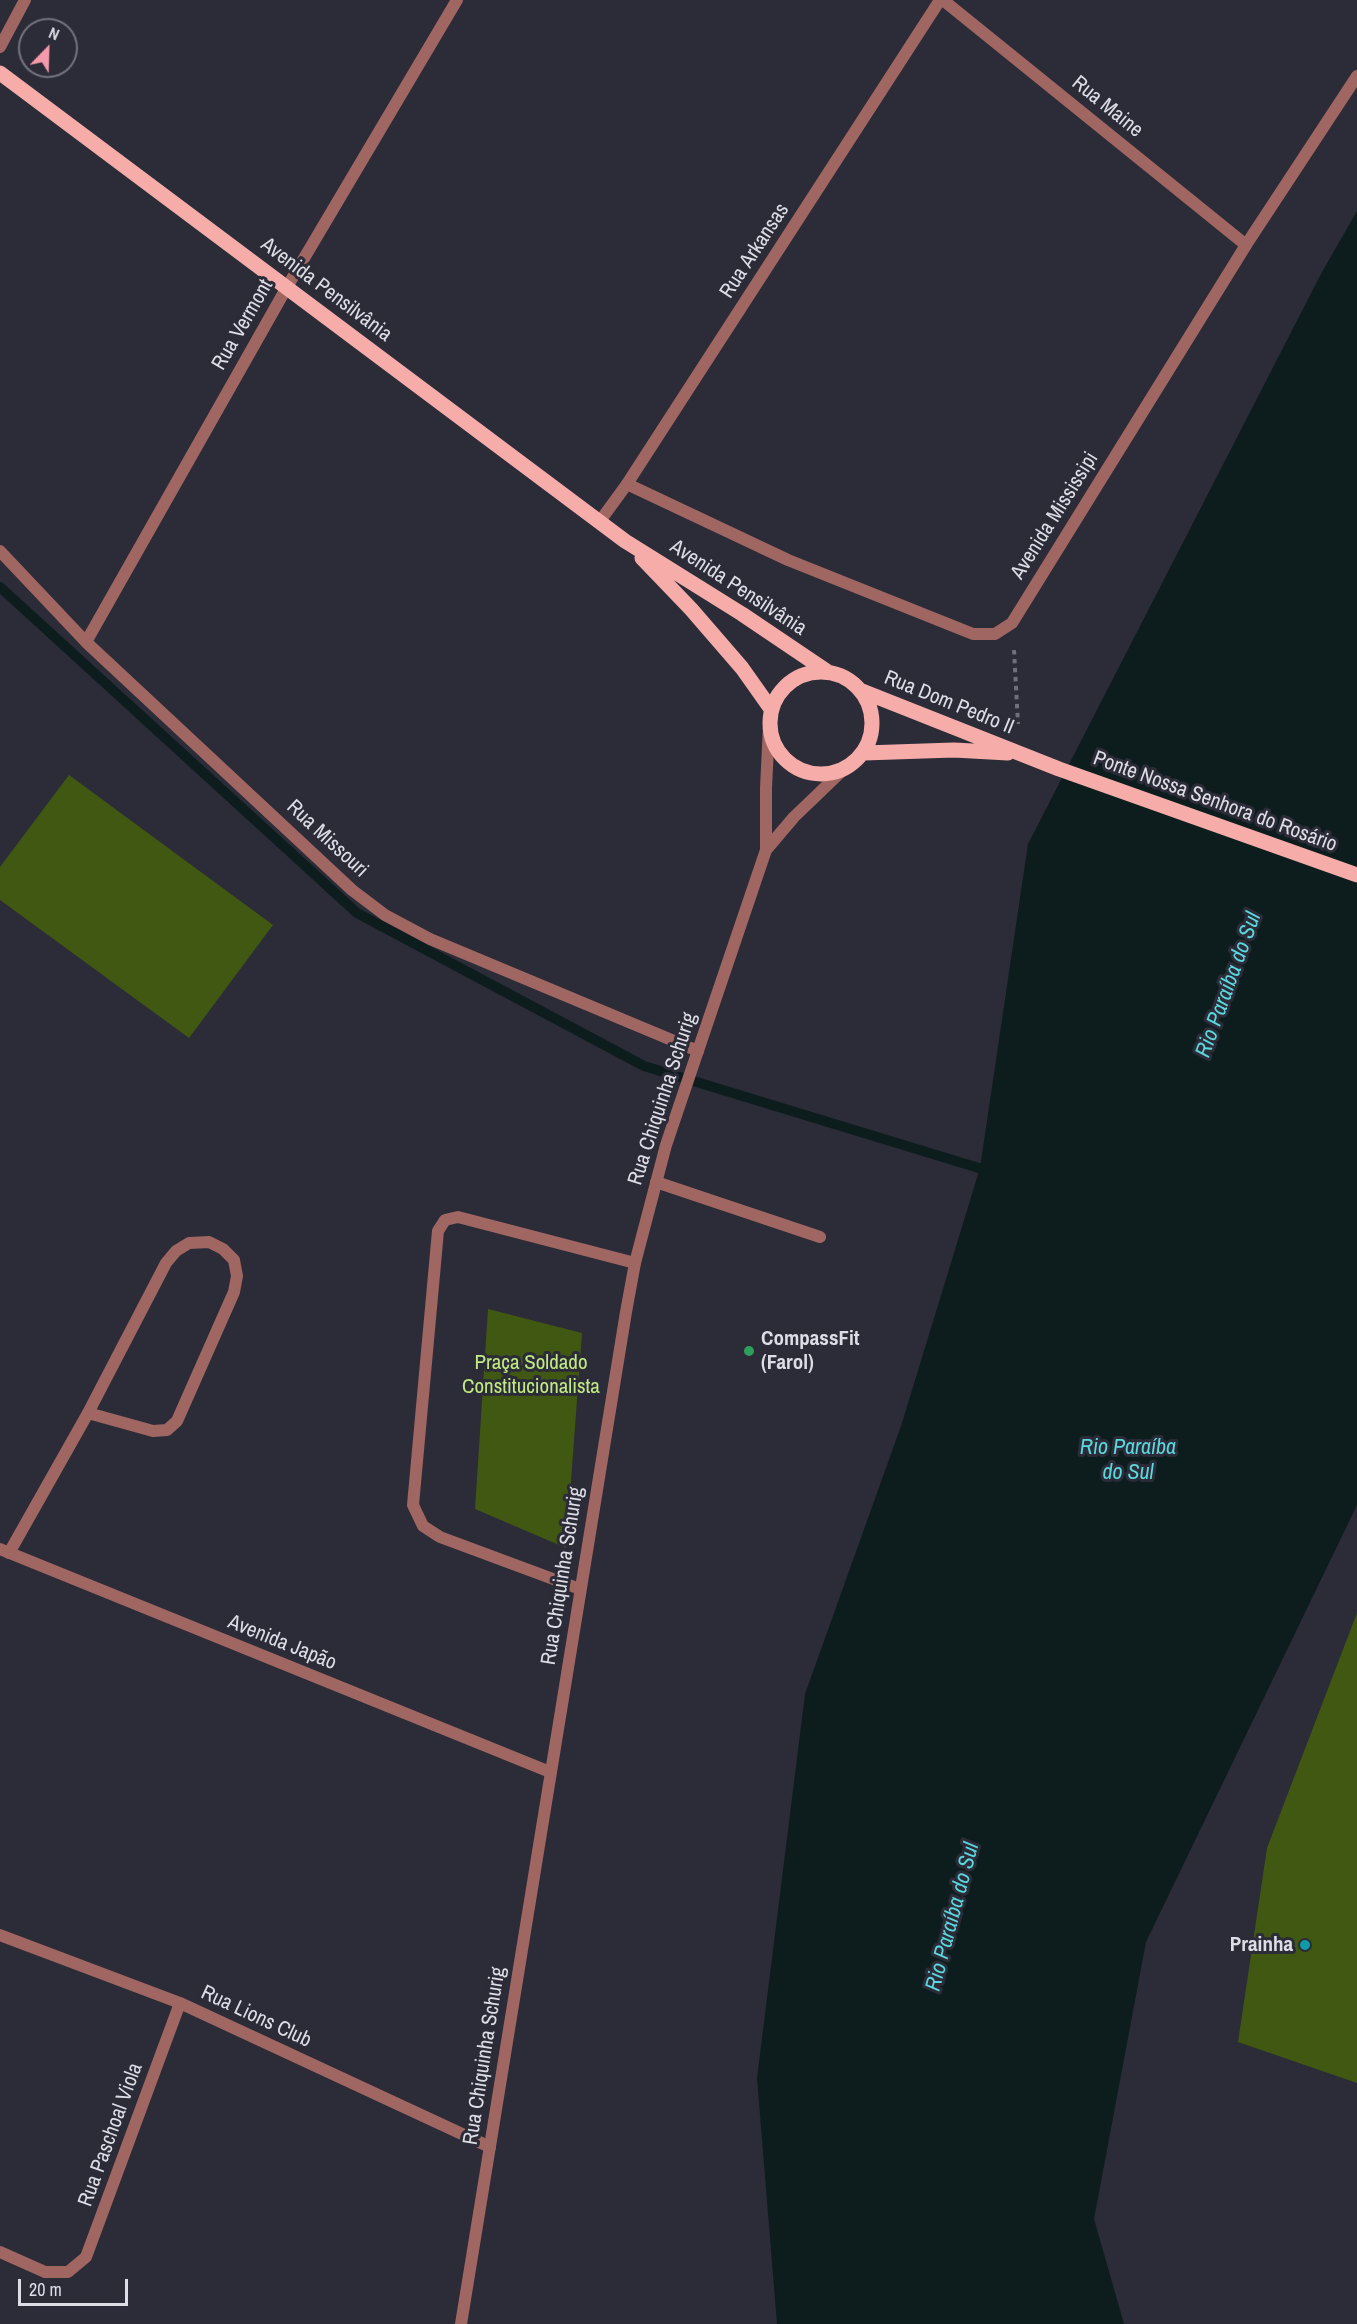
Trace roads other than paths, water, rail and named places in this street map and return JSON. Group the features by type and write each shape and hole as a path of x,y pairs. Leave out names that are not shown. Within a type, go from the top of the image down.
{"main road":[{"name":"Avenida Pensilvânia","path":"0,73 625,541 742,614 828,672 853,682 862,691"},
{"name":"Avenida Pensilvânia","path":"625,541 691,609 742,668 771,709"},
{"path":"828,672 814,672 793,680 777,695 771,709 769,726 773,742 782,756 794,767 810,773 826,774 843,770 864,753 871,738 873,722 870,706 862,691"},
{"name":"Rua Dom Pedro II","path":"862,691 1059,769"},
{"name":"Rua Dom Pedro II","path":"864,753 954,750 1020,753"},
{"name":"Ponte Nossa Senhora do Rosário","path":"1059,769 1357,875"}],"street":[{"path":"0,47 25,0"},
{"name":"Rua Vermont","path":"86,642 287,287 457,0"},
{"name":"Rua Maine","path":"941,0 1246,245"},
{"name":"Rua Arkansas","path":"600,521 627,484 941,0"},
{"name":"Avenida Mississipi","path":"627,484 788,560 973,634 995,634 1012,622 1246,245 1357,76"},
{"name":"Rua Missouri","path":"0,552 86,642 352,890 385,915 430,939 698,1051"},
{"name":"Rua Chiquinha Schurig","path":"461,2324 635,1263 666,1145 766,850 769,726"},
{"name":"Rua Chiquinha Schurig","path":"766,850 794,817 843,770"},
{"path":"656,1182 820,1237"},
{"path":"580,1589 440,1537 423,1526 414,1505 438,1231 445,1220 458,1216 635,1263"},
{"path":"5,1551 88,1413 166,1263 176,1251 189,1243 209,1242 223,1248 234,1260 237,1276 234,1292 177,1421 167,1430 153,1431 88,1413"},
{"name":"Avenida Japão","path":"5,1551 550,1773"},
{"name":"Rua Lions Club","path":"0,1935 180,2003 490,2147"},
{"name":"Rua Paschoal Viola","path":"0,2252 45,2272 68,2272 86,2257 180,2003"}],"water":[{"name":"Rio Paraíba do Sul","path":"1357,211 1357,1505 1146,1942 1094,2219 1124,2324 777,2324 757,2078 805,1694 901,1426 980,1168 1028,844 1322,272"}],"waterway":[{"path":"0,587 357,913 644,1066 992,1172"}],"place":[{"name":"CompassFit (Farol)","path":"749,1351"},
{"name":"Prainha","path":"1305,1945"}],"park label":[{"name":"Praça Soldado Constitucionalista","path":"531,1375"}]}
